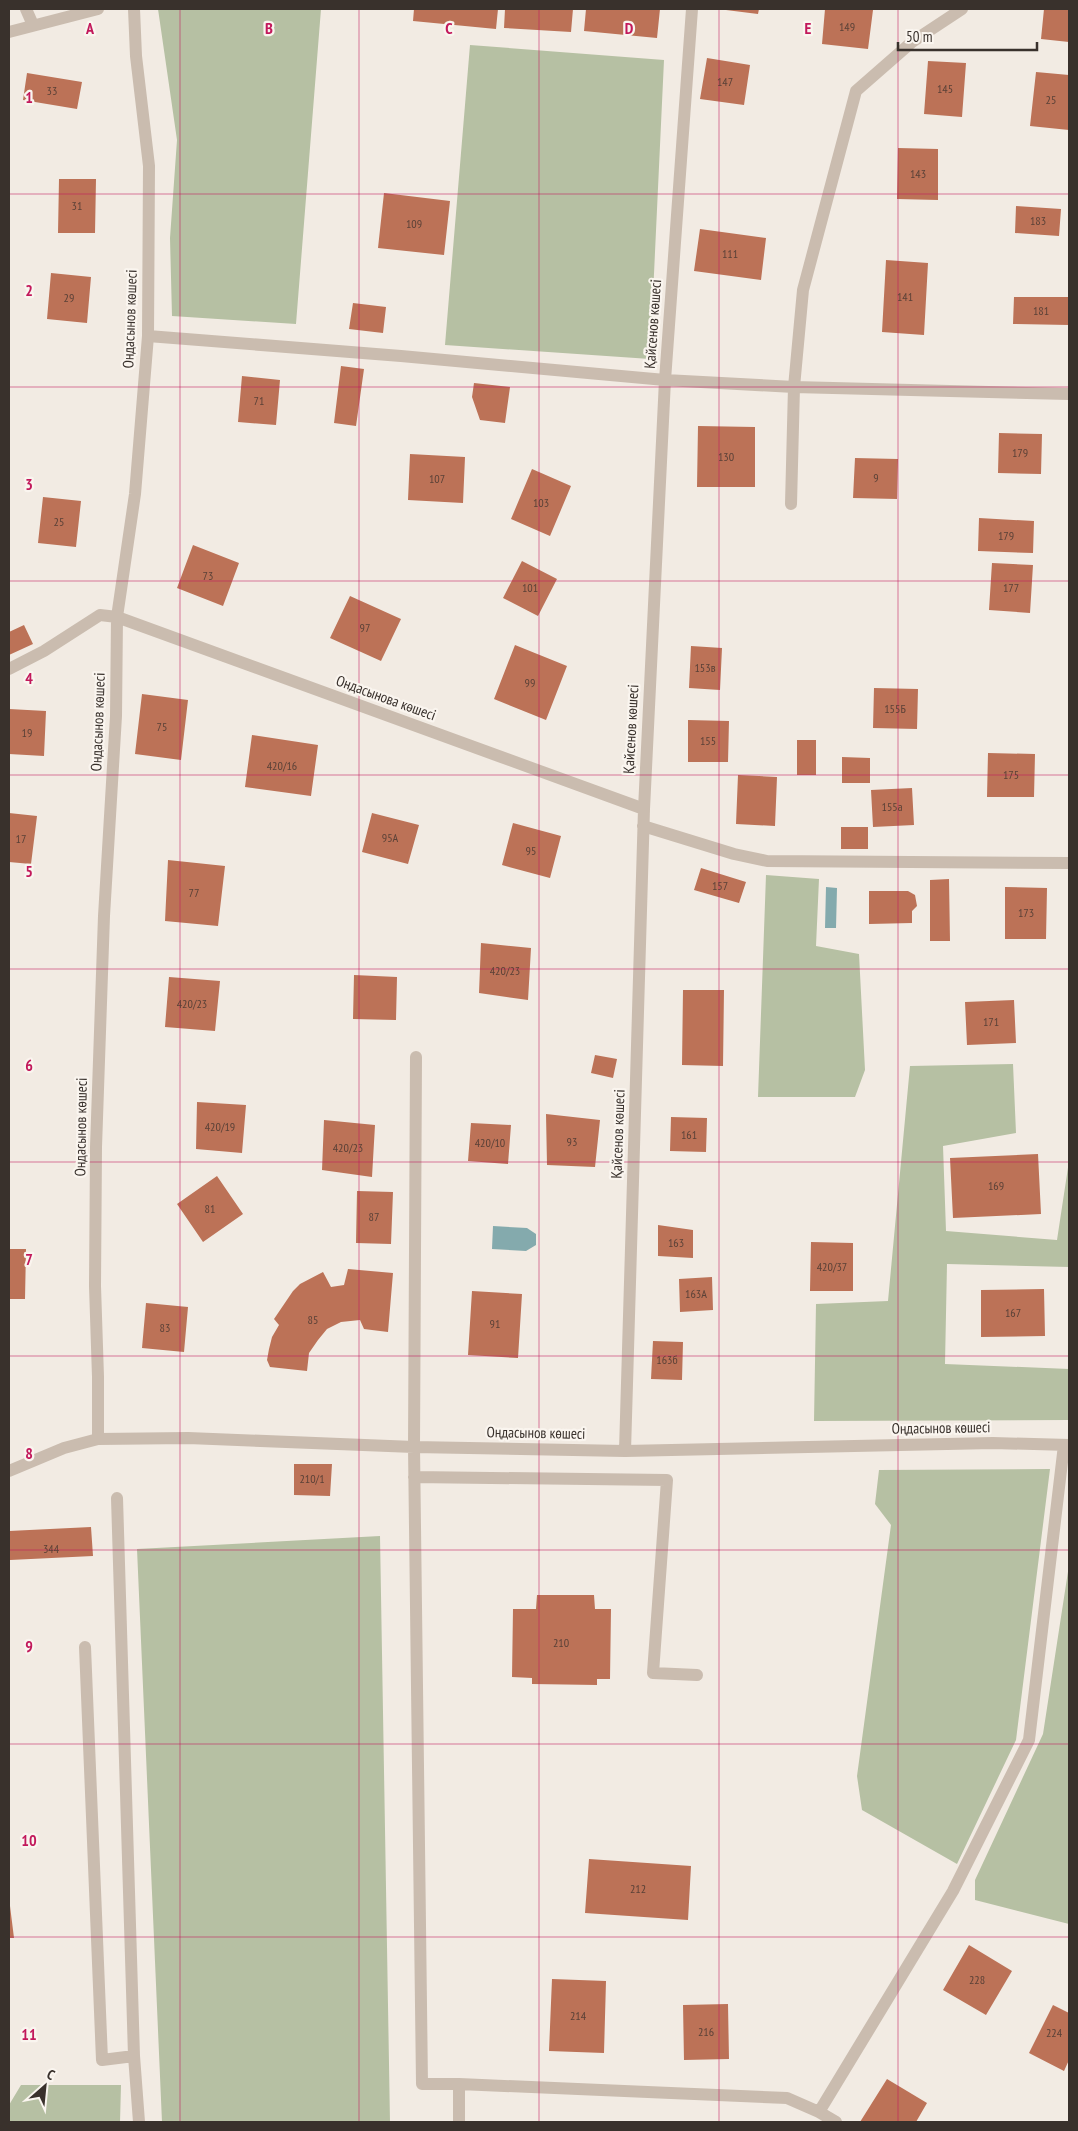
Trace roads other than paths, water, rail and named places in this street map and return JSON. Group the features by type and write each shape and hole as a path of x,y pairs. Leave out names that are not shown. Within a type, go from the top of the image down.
{"street":[{"path":"26,9 33,25"},
{"path":"9,32 98,9"},
{"name":"Ондасынов көшесі","path":"98,1439 95,1286 96,1147 104,916 116,716 117,617 135,494 148,336 149,166 136,56 134,9"},
{"name":"Қайсенов көшесі","path":"625,1451 643,826 665,380 692,9"},
{"path":"791,504 794,387 803,290 856,91 912,42 962,9"},
{"path":"148,336 665,380 794,387 1069,394"},
{"path":"9,669 44,651 100,616 117,617"},
{"name":"Ондасынова көшесі","path":"117,617 644,809"},
{"path":"643,826 734,854 767,861 1069,863"},
{"path":"416,1058 414,1477 422,2084 787,2098 819,2112 836,2122"},
{"name":"Оңдасынов көшесі","path":"9,1471 64,1448 98,1439 188,1438 414,1447 625,1451 983,1443 1066,1445"},
{"path":"819,2112 953,1891 1029,1740 1066,1445"},
{"path":"414,1477 667,1480 653,1673 697,1675"},
{"path":"117,1498 134,2056 139,2122"},
{"path":"85,1647 102,2060 134,2056"},
{"path":"459,2122 460,2084"}],"water":[{"path":"826,887 837,888 836,928 825,928"},
{"path":"493,1226 527,1228 536,1234 536,1245 526,1251 492,1249"}]}
